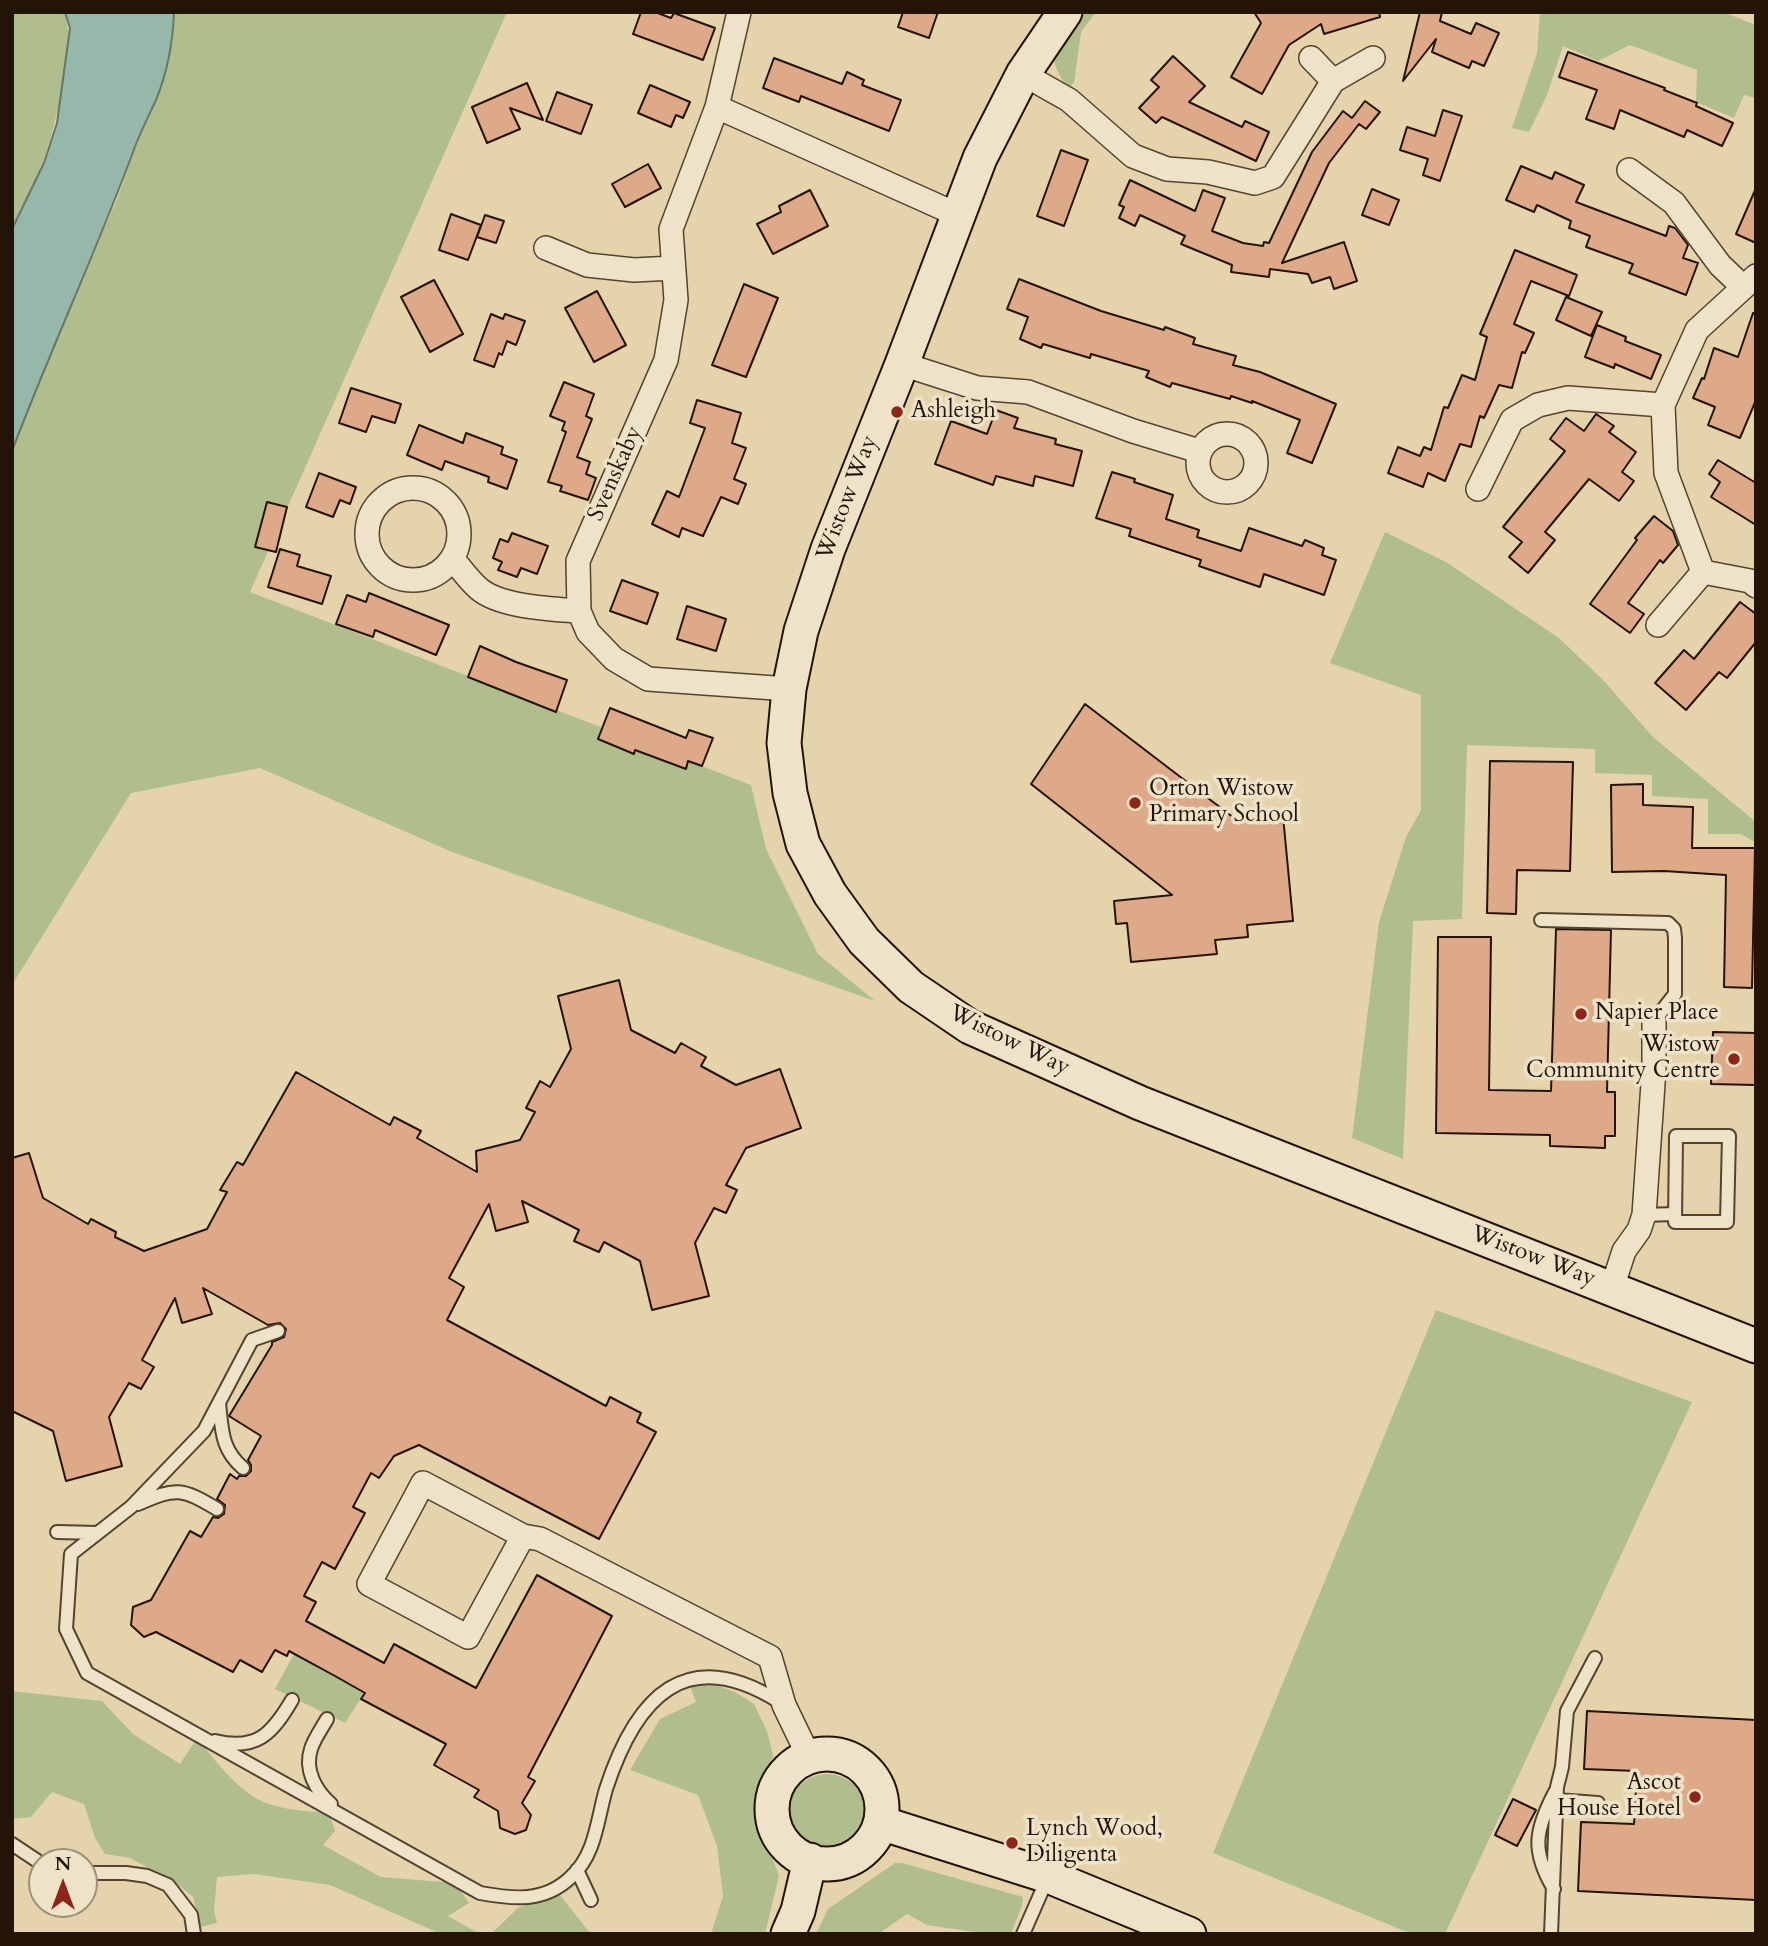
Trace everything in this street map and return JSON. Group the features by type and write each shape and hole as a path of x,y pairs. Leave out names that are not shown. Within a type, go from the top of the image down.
{"street":[{"name":"Wistow Way","path":"1065,12 1023,74 980,158 828,549 801,631 789,690 784,743 790,793 803,844 830,894 864,941 911,987 970,1027 1140,1102 1756,1346"},
{"name":"Svenskaby","path":"731,15 717,107 671,229 676,300 666,360 578,561 579,611 588,632 614,659 648,679 789,690"},
{"path":"1311,58 1333,81"},
{"path":"1023,74 1069,100 1133,156 1167,169 1208,172 1255,183 1273,177 1333,81 1373,58"},
{"path":"717,107 958,215"},
{"path":"1629,170 1674,203 1720,265 1750,282 1697,330 1662,405 1666,473 1703,572"},
{"path":"546,248 587,265 634,270 673,268"},
{"path":"902,364 977,388 1028,392 1133,431 1199,451"},
{"path":"1478,489 1512,420 1538,405 1568,398 1662,405"},
{"path":"418,488 432,492 444,500 457,520 458,544 452,559 442,570 428,578 412,580 396,577 383,568 373,556 367,528 371,514 379,503 404,489 418,488"},
{"path":"452,559 480,590 532,608 579,611"},
{"path":"1703,572 1750,581 1756,586"},
{"path":"1658,625 1703,572"},
{"path":"1612,1288 1624,1251 1639,1230 1644,1215 1654,1069 1654,1021"},
{"path":"523,1536 468,1637 369,1584 423,1483 523,1536 540,1539 771,1657 784,1705 809,1757"},
{"path":"836,1754 860,1765 877,1785 881,1797 881,1823 868,1846 846,1860 834,1863 810,1860 796,1853 785,1843 777,1830 773,1815 777,1786 796,1763 809,1757 836,1754"},
{"path":"881,1823 1048,1876 1189,1934"},
{"path":"789,1934 798,1911 810,1860"}],"lane":[{"path":"1541,920 1668,923 1674,929 1675,938 1675,994 1654,1021"},
{"path":"1676,1136 1729,1136 1727,1222 1675,1222 1674,1214 1676,1136"},
{"path":"1644,1215 1674,1214"},
{"path":"71,1554 131,1507 204,1430 252,1340 278,1331"},
{"path":"219,1403 223,1435 230,1457 243,1468"},
{"path":"131,1507 162,1493 189,1492 217,1509"},
{"path":"98,1533 57,1532 71,1554 66,1629 87,1673 480,1893 514,1899 543,1894 570,1879 587,1858 621,1747 635,1722 667,1689 683,1681 705,1677 730,1678 757,1687 784,1705"},
{"path":"1554,1889 1541,1867 1538,1840 1541,1819 1557,1787 1562,1767 1567,1710 1595,1658"},
{"path":"201,1737 225,1743 248,1744 266,1736 281,1720 292,1700"},
{"path":"327,1719 310,1750 310,1776 324,1798 350,1821"},
{"path":"1551,1934 1557,1787"},
{"path":"1557,1800 1598,1803"},
{"path":"12,1844 28,1855"},
{"path":"577,1870 590,1900"},
{"path":"98,1873 147,1876 168,1885 191,1915 194,1934"},
{"path":"1023,1934 1048,1876"}],"green space":[{"path":"12,12 65,12 68,36 64,76 51,136 39,174 12,229"},
{"path":"174,12 507,12 250,592 751,785 766,849 818,954 875,1001 452,852 260,768 131,793 12,985 12,451 157,97 173,41"},
{"path":"1077,12 1096,12 1081,32 1074,83 1068,88 1053,56 1057,40"},
{"path":"1540,12 1723,12 1756,25 1756,98 1744,95 1734,118 1696,102 1697,70 1630,45 1598,61 1563,46 1547,95 1529,132 1512,128 1537,53"},
{"path":"1385,532 1446,562 1559,638 1604,681 1653,737 1756,822 1756,843 1741,834 1708,834 1708,799 1652,796 1652,775 1595,773 1595,749 1467,745 1462,919 1413,921 1403,1159 1352,1138 1379,922 1406,837 1421,810 1421,695 1330,663"},
{"path":"1436,1310 1692,1402 1445,1934 1412,1934 1213,1853"},
{"path":"301,1641 303,1659 324,1670 342,1663 335,1676 355,1687 373,1680 345,1723 275,1689"},
{"path":"712,1684 735,1692 754,1704 767,1731 773,1755 763,1796 760,1825 779,1876 765,1934 711,1934 723,1896 717,1846 698,1795 630,1770 660,1719 696,1702 690,1686"},
{"path":"12,1691 102,1701 133,1734 180,1764 197,1738 230,1777 254,1797 281,1807 329,1813 335,1831 323,1845 381,1877 455,1883 469,1903 448,1916 480,1934 441,1934 330,1885 254,1874 217,1877 214,1911 217,1923 200,1927 193,1897 176,1883 130,1858 105,1854 95,1838 84,1804 52,1792 31,1817 12,1819"},
{"path":"827,1774 842,1777 854,1786 863,1798 866,1813 863,1828 854,1840 842,1849 827,1852 812,1849 800,1840 791,1828 788,1813 791,1798 800,1786 812,1777"},
{"path":"895,1863 1023,1897 1011,1934 989,1934 927,1925 907,1914 878,1934 816,1934 828,1909"},
{"path":"559,1894 591,1934 491,1934 518,1908"}],"shaded area":[{"path":"65,12 174,12 160,90 12,451 12,229 44,163 57,123 70,28"}],"building":[{"path":"641,12 655,12 671,18 674,13 715,28 703,60 633,34"},
{"path":"903,12 938,12 929,38 898,27"},
{"path":"1254,12 1379,12 1380,17 1324,34 1321,24 1289,45 1262,94 1231,77 1261,23"},
{"path":"1420,12 1442,12 1440,21 1471,34 1476,23 1499,33 1484,66 1472,61 1469,68 1432,52 1436,39 1403,81"},
{"path":"1568,52 1665,88 1664,90 1697,103 1696,106 1733,123 1722,146 1687,130 1684,137 1620,110 1614,129 1586,119 1597,90 1559,77"},
{"path":"1173,56 1205,86 1189,102 1242,127 1245,121 1269,132 1256,161 1162,117 1156,123 1139,108 1159,87 1151,80"},
{"path":"774,58 842,84 847,72 864,80 862,85 901,100 889,131 801,96 799,102 763,88"},
{"path":"527,83 543,120 510,108 520,129 487,143 472,107"},
{"path":"650,85 690,102 683,118 676,115 671,127 638,113"},
{"path":"557,92 592,105 581,134 546,121"},
{"path":"1365,101 1380,112 1366,129 1359,124 1329,163 1282,263 1344,242 1357,281 1334,289 1330,277 1312,283 1308,274 1270,269 1269,277 1231,272 1232,265 1181,244 1185,236 1140,215 1135,226 1119,218 1124,207 1119,205 1130,180 1195,211 1203,190 1225,198 1212,231 1243,243 1263,246 1264,242 1269,243 1312,152 1343,111 1352,118"},
{"path":"1443,110 1462,116 1440,181 1423,175 1428,159 1400,150 1407,127 1435,136"},
{"path":"1061,150 1088,160 1064,226 1037,216"},
{"path":"648,164 661,188 625,207 612,184"},
{"path":"1521,166 1552,179 1555,172 1584,185 1576,202 1666,236 1669,226 1675,228 1688,245 1683,258 1698,263 1686,295 1629,273 1633,264 1586,247 1590,236 1569,228 1571,221 1537,205 1534,212 1506,200"},
{"path":"1756,188 1756,243 1736,234"},
{"path":"1372,189 1399,200 1389,225 1362,215"},
{"path":"810,190 828,226 773,254 757,224 781,212 779,206"},
{"path":"451,214 481,225 468,260 439,250"},
{"path":"485,215 504,221 496,243 477,237"},
{"path":"1515,250 1577,275 1569,296 1531,281 1514,324 1534,333 1525,353 1522,352 1512,388 1499,385 1484,418 1480,416 1471,447 1460,444 1445,481 1428,473 1423,487 1388,473 1398,447 1420,456 1424,447 1431,450 1444,407 1448,408 1462,375 1475,380 1487,337 1480,334"},
{"path":"1019,279 1101,311 1164,330 1165,327 1195,338 1193,344 1236,356 1233,365 1260,372 1336,404 1312,463 1287,453 1300,420 1252,401 1231,396 1230,399 1172,383 1170,387 1146,377 1149,371 1091,354 1090,358 1043,344 1041,348 1020,339 1028,317 1007,309"},
{"path":"434,280 463,334 430,352 401,297"},
{"path":"744,284 778,298 746,377 712,365"},
{"path":"597,291 626,345 594,362 565,308"},
{"path":"1566,297 1602,312 1591,336 1556,320"},
{"path":"1753,313 1756,314 1756,400 1740,438 1708,425 1715,407 1693,398 1702,378 1704,379 1714,348 1738,357"},
{"path":"491,314 503,319 505,314 525,321 516,345 507,341 494,367 474,360"},
{"path":"1597,325 1626,337 1625,341 1661,355 1651,379 1615,364 1614,368 1585,357"},
{"path":"564,382 594,394 586,416 592,419 577,457 590,462 586,474 596,478 588,500 560,491 562,486 548,482 566,432 562,430 565,422 550,416"},
{"path":"351,388 401,404 395,423 372,416 366,432 339,423"},
{"path":"697,400 741,413 732,443 746,448 734,479 746,484 738,504 721,497 703,536 682,528 679,537 652,524 667,491 679,497 705,428 690,423"},
{"path":"996,410 1018,418 1014,428 1056,439 1055,444 1082,451 1073,486 1035,476 1033,486 996,476 993,485 935,464 951,421 987,434"},
{"path":"1596,414 1614,426 1609,432 1636,452 1622,472 1634,481 1619,501 1589,479 1545,532 1555,540 1528,573 1509,557 1522,542 1503,527 1565,451 1550,439 1566,418 1584,431"},
{"path":"419,425 463,443 466,433 503,447 501,454 517,460 507,489 488,482 489,477 445,461 442,470 407,455"},
{"path":"1718,460 1756,483 1756,525 1711,497 1720,482 1709,474"},
{"path":"1112,472 1173,495 1166,519 1199,530 1197,537 1241,551 1249,528 1302,546 1305,540 1324,548 1322,555 1336,560 1324,595 1264,574 1260,587 1199,566 1201,560 1129,536 1131,529 1096,518"},
{"path":"319,473 356,487 350,504 340,500 333,517 306,507"},
{"path":"267,502 287,507 276,552 255,547"},
{"path":"1654,516 1673,531 1678,545 1663,563 1660,560 1628,603 1644,614 1630,633 1590,604 1637,540 1635,538"},
{"path":"512,533 548,546 537,574 521,568 517,577 498,570 502,562 493,558 500,539 508,542"},
{"path":"280,549 300,555 297,566 331,576 322,604 268,587"},
{"path":"622,580 658,593 647,624 610,611"},
{"path":"369,593 449,625 436,655 375,630 373,637 336,624 347,595 366,602"},
{"path":"1740,602 1756,614 1756,642 1727,678 1719,672 1686,710 1655,683 1684,650 1694,659"},
{"path":"687,606 726,619 716,651 677,639"},
{"path":"480,646 567,680 556,712 468,677"},
{"path":"1085,704 1238,821 1283,816 1293,921 1247,925 1248,937 1215,940 1217,954 1131,962 1127,923 1116,924 1114,901 1172,895 1031,784"},
{"path":"610,708 686,738 689,730 713,738 702,766 688,761 686,769 635,750 634,754 598,739"},
{"path":"1490,761 1573,762 1570,871 1517,870 1516,914 1487,913"},
{"path":"1643,784 1643,805 1693,807 1692,848 1755,848 1752,988 1724,987 1726,875 1664,871 1612,872 1611,785"},
{"name":"Napier Place","path":"1556,929 1611,930 1607,1092 1615,1092 1615,1136 1605,1136 1605,1148 1550,1146 1550,1135 1436,1133 1438,937 1491,937 1489,1090 1551,1091"},
{"path":"619,980 631,1030 675,1053 681,1043 706,1057 701,1066 736,1085 780,1069 801,1128 746,1148 726,1185 737,1190 726,1213 714,1208 695,1243 709,1296 652,1310 640,1261 604,1242 599,1252 574,1241 579,1230 522,1201 528,1222 496,1231 489,1204 449,1278 464,1287 447,1320 606,1406 610,1397 641,1413 637,1422 656,1432 599,1539 419,1445 394,1456 379,1478 371,1473 353,1507 365,1513 335,1569 322,1562 304,1596 316,1602 306,1621 384,1663 394,1644 476,1688 537,1575 612,1616 528,1777 535,1781 522,1803 531,1815 526,1830 515,1834 500,1828 498,1811 474,1797 479,1790 434,1765 446,1744 361,1699 365,1693 335,1676 289,1651 287,1656 275,1650 262,1672 240,1660 233,1672 156,1632 144,1637 131,1625 133,1607 151,1600 190,1531 201,1537 213,1517 218,1518 224,1514 225,1505 217,1499 230,1474 237,1479 251,1471 248,1460 261,1436 229,1416 272,1342 284,1337 286,1329 280,1323 268,1325 203,1288 212,1314 182,1323 175,1298 142,1360 154,1367 141,1389 129,1383 109,1417 122,1466 66,1481 53,1431 12,1411 12,1158 29,1153 43,1198 88,1224 91,1219 116,1232 115,1237 144,1251 207,1229 227,1192 220,1190 237,1162 243,1165 296,1072 390,1125 394,1117 421,1131 417,1138 477,1172 476,1151 520,1140 535,1112 526,1108 540,1081 550,1087 571,1049 558,996"},
{"name":"Wistow Community Centre","path":"1713,1032 1756,1033 1756,1085 1711,1084"},
{"name":"Ascot House Hotel","path":"1587,1711 1756,1720 1756,1900 1578,1891 1581,1822 1634,1824 1637,1771 1584,1769"},
{"path":"1513,1799 1536,1810 1517,1846 1495,1835"}],"place":[{"name":"Ashleigh","path":"897,412"},
{"name":"Orton Wistow Primary School","path":"1135,803"},
{"name":"Napier Place","path":"1581,1014"},
{"name":"Wistow Community Centre","path":"1734,1059"},
{"name":"Ascot House Hotel","path":"1695,1797"},
{"name":"Lynch Wood, Diligenta","path":"1012,1843"}]}
